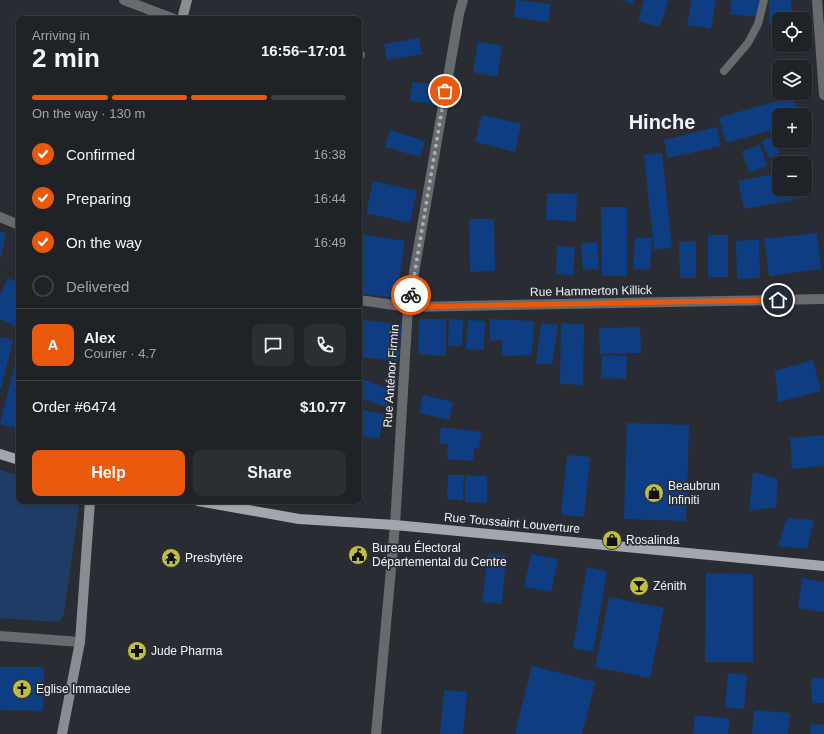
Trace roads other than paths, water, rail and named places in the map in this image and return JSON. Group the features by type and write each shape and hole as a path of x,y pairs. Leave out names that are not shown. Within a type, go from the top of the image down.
{"main road":[{"path":"183,16 187,0"},
{"path":"0,454 16,459"},
{"path":"62,734 80,642 90,504"},
{"name":"Rue Toussaint Louverture","path":"215,504 299,519 395,525 824,566"}],"street":[{"path":"124,0 166,16"},
{"name":"Rue Anténor Firmin","path":"376,734 395,525 408,307 459,14 463,0"},
{"path":"817,0 824,95"},
{"path":"0,217 16,224"},
{"name":"Rue Hammerton Killick","path":"362,300 408,307 824,299"},
{"path":"0,636 80,642"}],"lane":[{"path":"724,71 748,43 758,24 764,0"}],"place":[{"name":"Beaubrun Infiniti","path":"654,493"},
{"name":"Rosalinda","path":"612,540"},
{"name":"Bureau Électoral Départemental du Centre","path":"358,555"},
{"name":"Presbytère","path":"171,558"},
{"name":"Zénith","path":"639,586"},
{"name":"Jude Pharma","path":"137,651"},
{"name":"Eglise Immaculee","path":"22,689"}],"district":[{"name":"Hinche","path":"662,122"}]}
